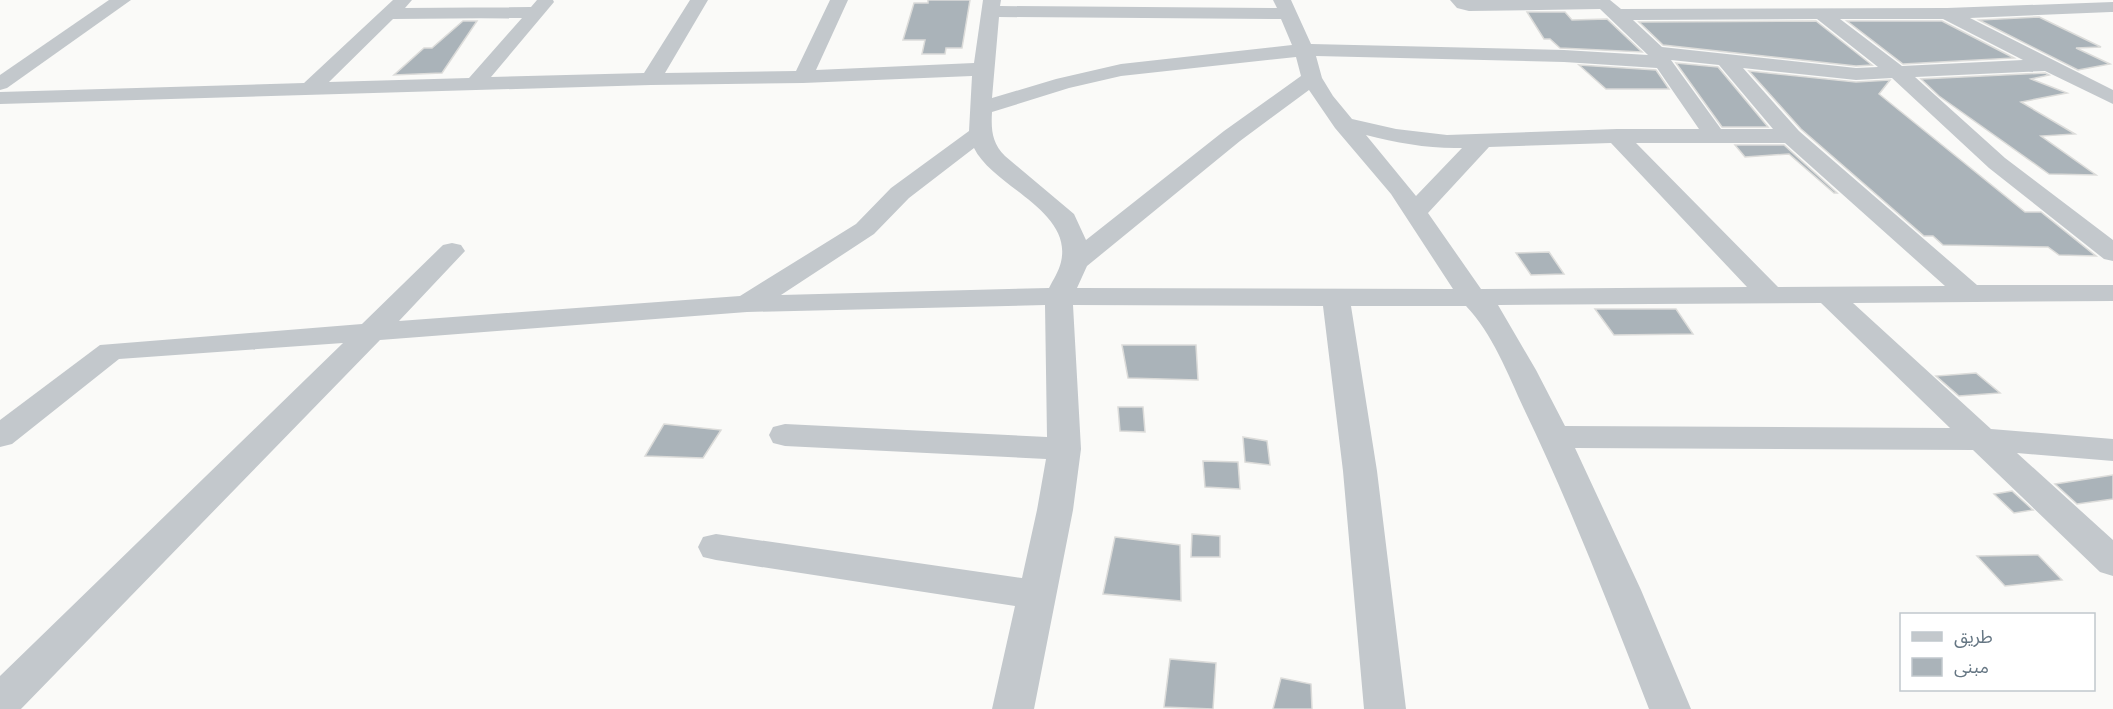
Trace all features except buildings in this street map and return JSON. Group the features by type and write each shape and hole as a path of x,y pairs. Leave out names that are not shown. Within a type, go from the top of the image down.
{"street":[{"path":"0,84 122,0"},
{"path":"310,90 403,0"},
{"path":"651,79 699,0"},
{"path":"802,76 839,0"},
{"path":"1459,0 1469,6 1606,6 1824,15 1947,13 2106,5"},
{"path":"1803,0 1898,72 1997,163 2113,253"},
{"path":"1921,0 2113,98"},
{"path":"389,14 542,6"},
{"path":"474,85 542,6"},
{"path":"1075,262 1073,238 1065,219 987,151 980,121 983,69 991,6 1286,7 1304,50 1312,78 1324,99 1400,190 1472,296 1488,312 1554,437 1622,590 1670,709"},
{"path":"1606,6 1660,57 1714,135"},
{"path":"747,304 865,229 900,193 980,121 1063,83 1112,72 1304,50 1725,59 1856,74 2049,65"},
{"path":"1725,59 1791,136 1968,292"},
{"path":"0,64 32,63"},
{"path":"0,98 983,69"},
{"path":"1013,709 1055,510 1064,449 1059,296 1075,262 1232,136 1312,78"},
{"path":"1343,123 1420,140 1482,141 1617,136 1791,136"},
{"path":"1617,136 1770,294"},
{"path":"1415,212 1482,141"},
{"path":"0,703 452,251"},
{"path":"0,436 111,351 747,304 1059,296 1336,298 1968,292 2113,293"},
{"path":"1827,294 2113,562"},
{"path":"1336,298 1360,471 1385,709"},
{"path":"785,435 1064,449"},
{"path":"1554,437 1981,439 2113,450"},
{"path":"716,547 1036,595"}]}
